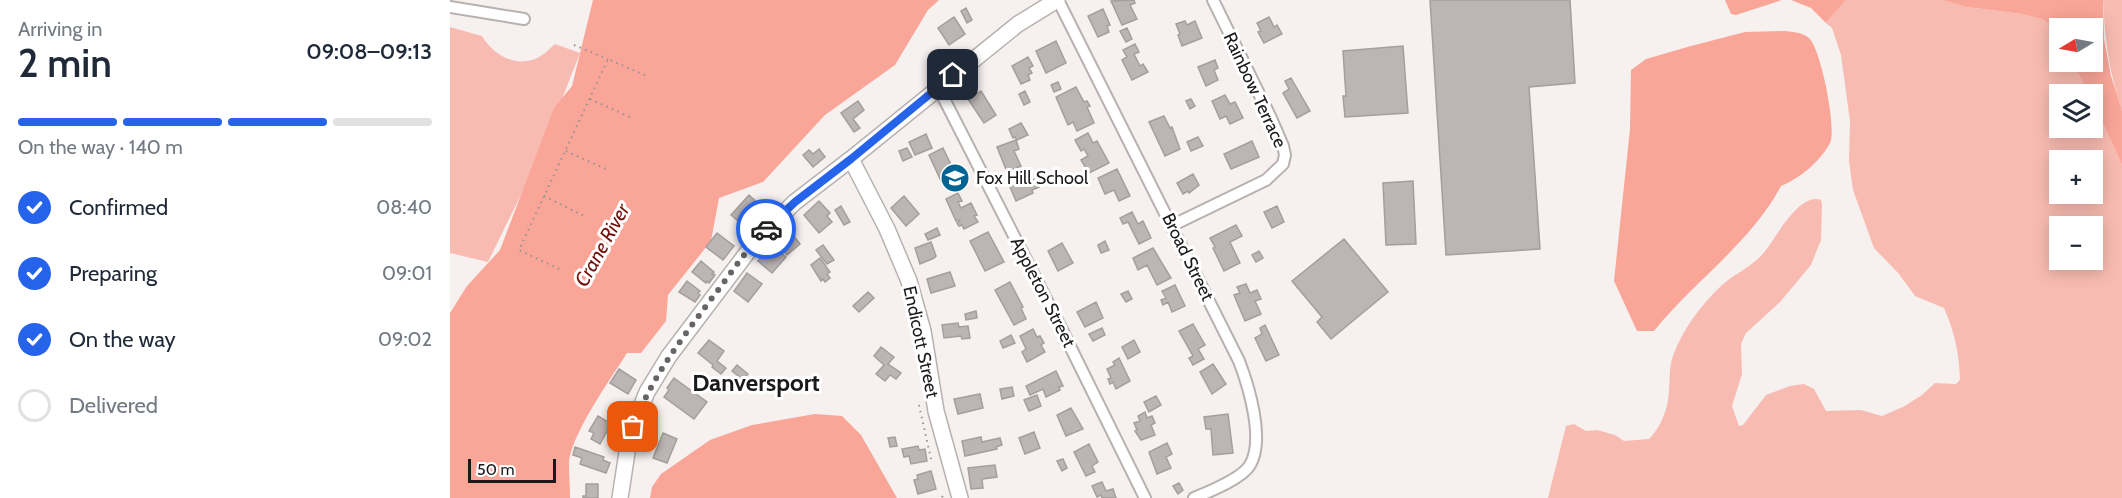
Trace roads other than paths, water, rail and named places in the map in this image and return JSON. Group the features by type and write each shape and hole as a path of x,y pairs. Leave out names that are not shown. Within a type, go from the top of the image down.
{"main road":[{"path":"620,498 624,466 633,427 647,392 669,356 759,237 795,202 938,87 1018,24 1058,0"},
{"name":"Endicott Street","path":"851,159 887,229 909,281 923,332 936,411 960,498"}],"street":[{"name":"Broad Street","path":"1058,0 1173,225 1248,384 1255,430 1255,452 1249,467 1215,489 1194,498"},
{"name":"Rainbow Terrace","path":"1173,225 1266,180 1283,164 1285,155 1270,116 1213,0"},
{"path":"450,7 524,19"},
{"name":"Appleton Street","path":"938,87 1145,498"}],"water":[{"name":"Crane River","path":"593,0 939,0 928,10 895,65 825,115 763,182 719,198 711,241 668,295 666,321 641,353 627,353 583,424 571,453 570,498 450,498 450,313 467,286 500,250 554,108 572,86"},
{"path":"1725,0 1782,0 1736,15 1731,14"},
{"path":"1791,0 1846,0 1826,23 1811,8"},
{"path":"1942,0 2103,0 2104,39 2111,76 2122,111 2122,165 2103,124 2103,84 2084,84 2077,72 2103,72 2103,18 2049,18 2049,25 2045,20 2022,14 1967,7"},
{"path":"1745,32 1798,33 1810,39 1819,58 1830,107 1832,135 1830,143 1809,169 1781,186 1769,207 1754,226 1654,331 1637,331 1614,281 1630,129 1631,70 1646,59"},
{"path":"815,414 842,416 861,435 897,498 650,498 652,487 661,474 710,440 752,425"}],"place":[{"name":"Fox Hill School","path":"955,178"}],"district":[{"name":"Danversport","path":"756,382"}]}
